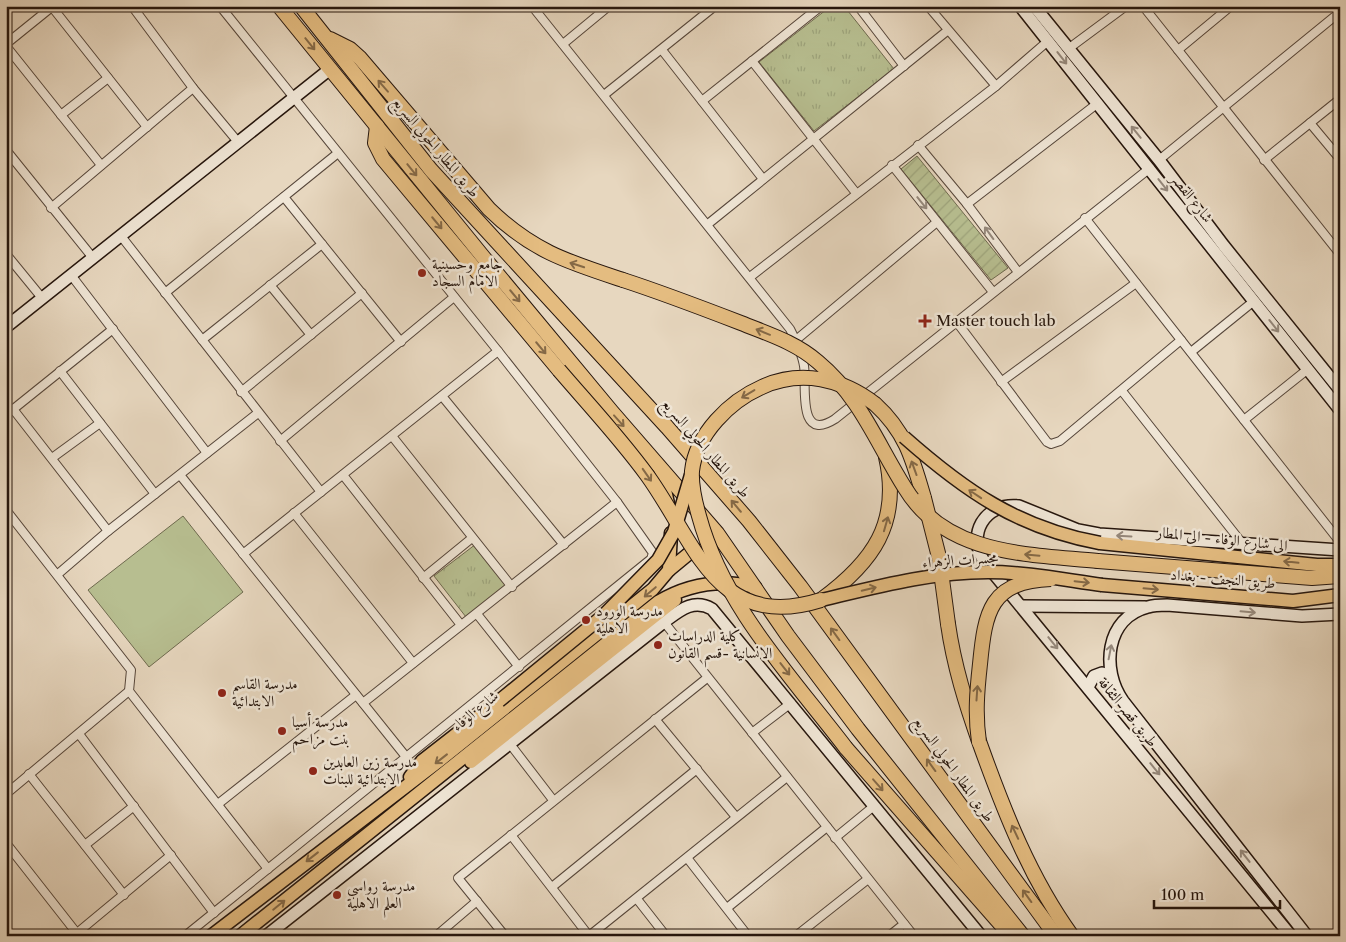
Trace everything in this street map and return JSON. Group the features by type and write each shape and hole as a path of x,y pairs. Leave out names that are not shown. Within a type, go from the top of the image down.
{"highway":[{"path":"279,6 606,405 717,533 788,636 858,729 1023,936"},
{"name":"طريق المطار الحولي السريع","path":"306,9 431,170 684,445 749,521 800,586 1056,936"},
{"path":"327,38 345,46 360,58 489,210 530,243 564,260 672,296 784,340 808,354 846,389 863,412 905,489 919,508 955,534 994,550 1098,561 1312,578 1340,576"},
{"path":"377,126 375,143 383,158 648,476 702,563 730,592 759,604 794,607 821,600 858,569 873,550 885,528 890,494 889,473 883,446"},
{"path":"1011,936 846,748 750,624 723,578 708,546 695,502 692,470 704,438 731,406 760,388 793,378 828,380 854,389 886,414 904,437 932,525 956,670 968,715 998,796 1022,848 1051,903 1072,936"},
{"path":"979,742 976,718 977,690 984,625 989,610 1001,595 1020,583 1030,580 1051,579"}],"main road":[{"name":"الى شارع الوفاء - الى المطار","path":"904,437 955,481 999,510 1056,534 1100,544 1307,564 1340,565"},
{"path":"659,464 671,522 669,570"},
{"path":"407,784 422,761 603,616 658,560 674,532 692,470"},
{"name":"شارع الوفاء","path":"211,936 439,761 653,589 669,570 692,551 698,550 709,554 714,565 710,576 706,580 686,587 649,608 240,936"},
{"name":"مجسرات الزهراء","path":"821,600 908,580 968,573 1002,572 1102,585"},
{"name":"شارع الوفاء","path":"686,587 731,583 755,587"},
{"name":"طريق النجف - بغداد","path":"1102,585 1293,601 1340,595"},
{"path":"333,862 363,847 678,598 702,590 730,592"}],"street":[{"path":"132,6 194,88 238,142"},
{"path":"185,936 520,667 652,556 653,553 617,502 498,351 220,6"},
{"path":"532,6 750,277 796,340 804,364 806,414 810,420 823,424 835,419 1150,168"},
{"path":"563,44 609,6"},
{"path":"604,95 715,6"},
{"path":"702,101 821,6"},
{"path":"858,6 904,66"},
{"path":"928,6 947,31 996,86"},
{"name":"شارع القصر","path":"1020,6 1150,168 1212,239"},
{"name":"شارع القصر","path":"1034,6 1159,160 1231,264 1340,390"},
{"path":"1068,49 1126,6"},
{"path":"1143,6 1340,254"},
{"path":"1178,50 1231,6"},
{"path":"101,165 6,45 53,7 147,127"},
{"path":"1159,160 1340,12"},
{"path":"708,224 947,31"},
{"path":"750,277 996,86 1048,41"},
{"path":"662,50 763,179"},
{"path":"752,61 856,193"},
{"path":"6,327 330,69"},
{"path":"61,115 108,78"},
{"path":"50,208 194,88"},
{"path":"1264,160 1340,99"},
{"path":"968,204 1098,103"},
{"path":"1310,123 1340,159"},
{"path":"918,145 968,204 1018,272"},
{"path":"6,150 50,208 93,258"},
{"path":"165,292 338,154"},
{"path":"892,165 993,292"},
{"path":"284,197 401,342"},
{"path":"1085,218 1340,542"},
{"path":"796,340 938,222"},
{"path":"121,236 321,492"},
{"path":"202,340 322,244"},
{"path":"6,254 42,298"},
{"name":"شارع القصر","path":"1231,264 1254,301 1340,410"},
{"path":"71,275 207,453"},
{"path":"1001,382 1136,283"},
{"path":"270,285 311,335"},
{"path":"241,392 362,294"},
{"path":"280,441 454,297"},
{"path":"1191,352 1254,301"},
{"path":"956,321 1047,442 1051,444 1060,441 1181,340"},
{"path":"6,415 113,329"},
{"path":"243,554 498,351"},
{"path":"1244,420 1308,369"},
{"path":"60,371 155,494"},
{"path":"1122,390 1242,543"},
{"path":"442,396 564,545"},
{"path":"13,410 108,531"},
{"path":"58,574 108,531 258,413"},
{"path":"52,458 100,423"},
{"path":"392,436 512,587"},
{"path":"180,474 407,758"},
{"path":"343,475 461,625"},
{"path":"363,703 617,502"},
{"path":"1022,606 986,564 977,549 976,540 981,523 986,516 1001,506 1019,506 1078,530 1099,534 1340,550"},
{"path":"6,510 58,574 131,670 129,691 268,869"},
{"path":"294,513 413,663"},
{"path":"423,578 472,538"},
{"path":"266,936 664,622 687,606 696,603 712,608 791,702 974,934"},
{"name":"طريق قصر الثقافة","path":"1022,606 1148,607 1168,605 1302,616 1340,614"},
{"name":"طريق قصر الثقافة","path":"1022,606 1291,936"},
{"name":"طريق قصر الثقافة","path":"1148,607 1128,618 1114,636 1108,658 1110,676 1116,691 1307,936"},
{"path":"477,614 520,667"},
{"path":"664,622 914,936"},
{"path":"1088,687 1094,676 1102,673 1110,676"},
{"path":"505,936 458,878 707,678"},
{"path":"6,794 129,691"},
{"path":"218,804 356,695"},
{"path":"752,733 791,702"},
{"path":"656,719 736,817"},
{"path":"79,734 214,913"},
{"path":"510,744 553,800"},
{"path":"552,887 697,769"},
{"path":"29,774 124,894"},
{"path":"511,835 589,936 688,859 736,817 787,777"},
{"path":"85,845 134,806"},
{"path":"835,838 874,806"},
{"path":"727,908 827,827"},
{"path":"6,843 78,935 170,855"},
{"path":"688,859 748,936"},
{"path":"796,936 868,879"},
{"path":"637,899 666,936"},
{"path":"436,936 477,901"},
{"path":"889,936 904,924"}],"green space":[{"path":"831,6 844,6 894,69 814,131 759,62"},
{"path":"917,156 1008,268 991,280 901,169"},
{"path":"183,516 243,592 149,667 88,590"},
{"path":"476,544 508,585 466,617 434,576"}],"place":[{"name":"جامع وحسينية الامام السجاد","path":"422,273"},
{"name":"Master touch lab","path":"925,321"},
{"name":"مدرسة الورود الاهلية","path":"586,620"},
{"name":"كلية الدراسات الانسانية -قسم القانون","path":"658,645"},
{"name":"مدرسة القاسم الابتدائية","path":"222,693"},
{"name":"مدرسة أسيا بنت مزاحم","path":"282,731"},
{"name":"مدرسة زين العابدين الابتدائية للبنات","path":"313,771"},
{"name":"مدرسة رواسي العلم الاهلية","path":"337,895"}]}
